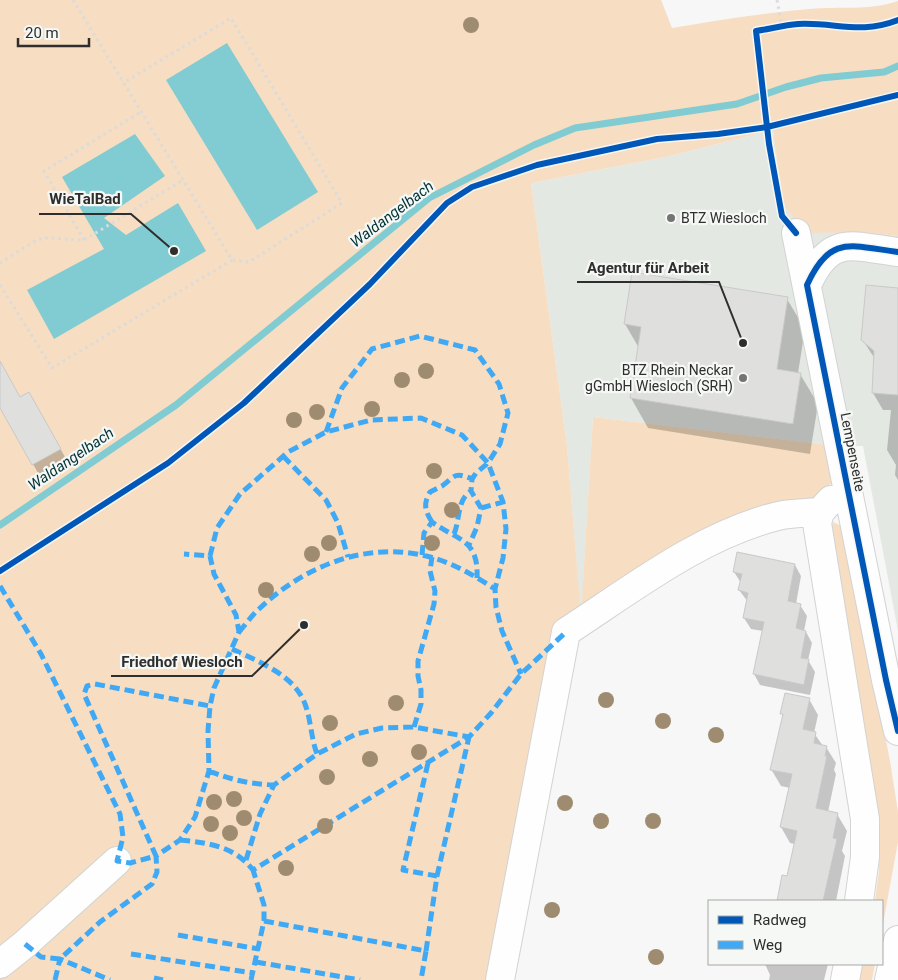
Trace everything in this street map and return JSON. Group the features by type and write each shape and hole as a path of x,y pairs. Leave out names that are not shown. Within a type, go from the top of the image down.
{"street":[{"name":"Lempenseite","path":"796,233 886,680 898,731"},
{"path":"807,285 821,259 831,250 842,247 898,252"},
{"name":"Lempenseite","path":"820,512 829,501 849,495"},
{"path":"500,980 566,632 664,568 724,534 778,516 820,512 817,523 865,819 865,857 859,900"},
{"path":"0,964 25,944 117,861"},
{"path":"889,980 898,940"},
{"path":"845,980 848,965"}],"path":[{"path":"72,0 232,260"},
{"path":"777,0 782,27"},
{"path":"0,285 52,368 232,260 249,262 342,203 231,18 123,83"},
{"path":"84,240 44,171 141,112"},
{"path":"0,262 40,239 84,240 183,180"}],"shaded area":[{"path":"0,0 661,0 672,28 776,13 821,8 877,6 898,1 898,236 863,232 805,233 783,204 773,130 670,156 531,183 567,446 581,616 593,417 837,446 843,475 802,507 581,621 492,980 0,980"},
{"path":"773,130 783,204 863,232 898,236 898,631 863,446 837,446 593,417 581,621 567,446 531,183 670,156"},
{"path":"833,522 844,527 890,761 898,812 898,842 883,924 883,900 875,900 879,870 873,794 864,723 830,536"},
{"path":"863,965 875,965 872,980 859,980"}],"water":[{"path":"227,43 318,192 257,230 166,80"},
{"path":"135,134 165,176 104,218 126,235 178,203 206,251 54,339 27,290 104,249 62,177"}],"building":[{"path":"632,272 788,297 777,369 801,373 793,424 630,398 641,327 624,324"},
{"path":"866,285 898,288 898,395 872,393 874,351 861,340"},
{"path":"0,361 20,397 29,392 61,449 32,465 0,408"},
{"path":"737,552 795,564 788,601 801,604 796,628 806,631 801,658 809,659 804,685 753,674 764,622 743,618 748,593 738,590 742,574 733,572"},
{"path":"785,693 810,698 803,729 816,732 814,743 827,746 825,756 827,756 816,808 838,813 833,838 837,839 823,900 777,900 782,875 787,876 797,831 780,827 792,774 770,770 783,714 780,714"}],"waterway":[{"name":"Waldangelbach","path":"0,525 176,405 429,198 534,145 575,128 737,104 786,87 821,78 884,72 898,66"}],"marked path":[{"path":"326,432 342,388 372,349 420,336 475,350 499,384 508,413 500,444 488,463 472,479 471,491 481,508 477,527 469,545"},
{"path":"210,556 217,528 240,494 288,452 326,432 371,420 421,418 462,435 488,463 503,502 506,529 503,558 495,589 496,607 502,631 521,674"},
{"path":"283,456 326,500 338,523 348,557"},
{"path":"432,522 426,507 426,500 430,492 458,475 472,479"},
{"path":"454,534 461,504 466,495 471,491"},
{"path":"481,508 503,502"},
{"path":"422,555 424,533 432,522 470,547 477,565 477,578"},
{"path":"239,632 259,609 296,580 338,560 361,555 383,552 407,553 430,557 464,570 495,589"},
{"path":"25,944 41,957 60,959 100,922 152,884 157,872 156,856 180,840 195,817 209,771 208,731 214,688 239,632 236,615 214,574 210,556 184,554"},
{"path":"414,727 421,704 418,661 434,604 435,591 430,571 432,557"},
{"path":"0,586 41,654 120,814 123,837 117,861 130,863 156,856 84,694 87,686 95,684 210,706"},
{"path":"180,840 220,847 238,856 253,870 469,737 491,713 521,674 566,632"},
{"path":"232,649 274,670 293,685 305,704 317,754"},
{"path":"246,860 260,814 274,785 317,754 356,734 382,728 414,727 469,737"},
{"path":"437,876 469,737"},
{"path":"426,951 437,876 403,870 428,763"},
{"path":"209,771 241,781 274,785"},
{"path":"251,980 264,921 264,905 253,870"},
{"path":"264,921 426,951 421,980"},
{"path":"178,935 259,949"},
{"path":"131,954 253,973"},
{"path":"55,980 60,959 110,980"},
{"path":"256,962 360,980"},
{"path":"154,978 163,980"}],"cycle path":[{"path":"796,233 782,216 769,144 756,31 798,24 872,27 898,20"},
{"path":"0,571 168,463 244,403 370,284 447,203 472,187 537,165 657,139 718,134 767,127 898,95"},
{"path":"898,252 867,247 844,247 824,257 807,285 886,680 898,731"}],"place":[{"name":"BTZ Wiesloch","path":"671,218"},
{"name":"WieTalBad","path":"174,251"},
{"name":"Agentur für Arbeit","path":"743,343"},
{"name":"BTZ Rhein Neckar gGmbH Wiesloch (SRH)","path":"743,378"},
{"name":"Friedhof Wiesloch","path":"304,625"}]}
